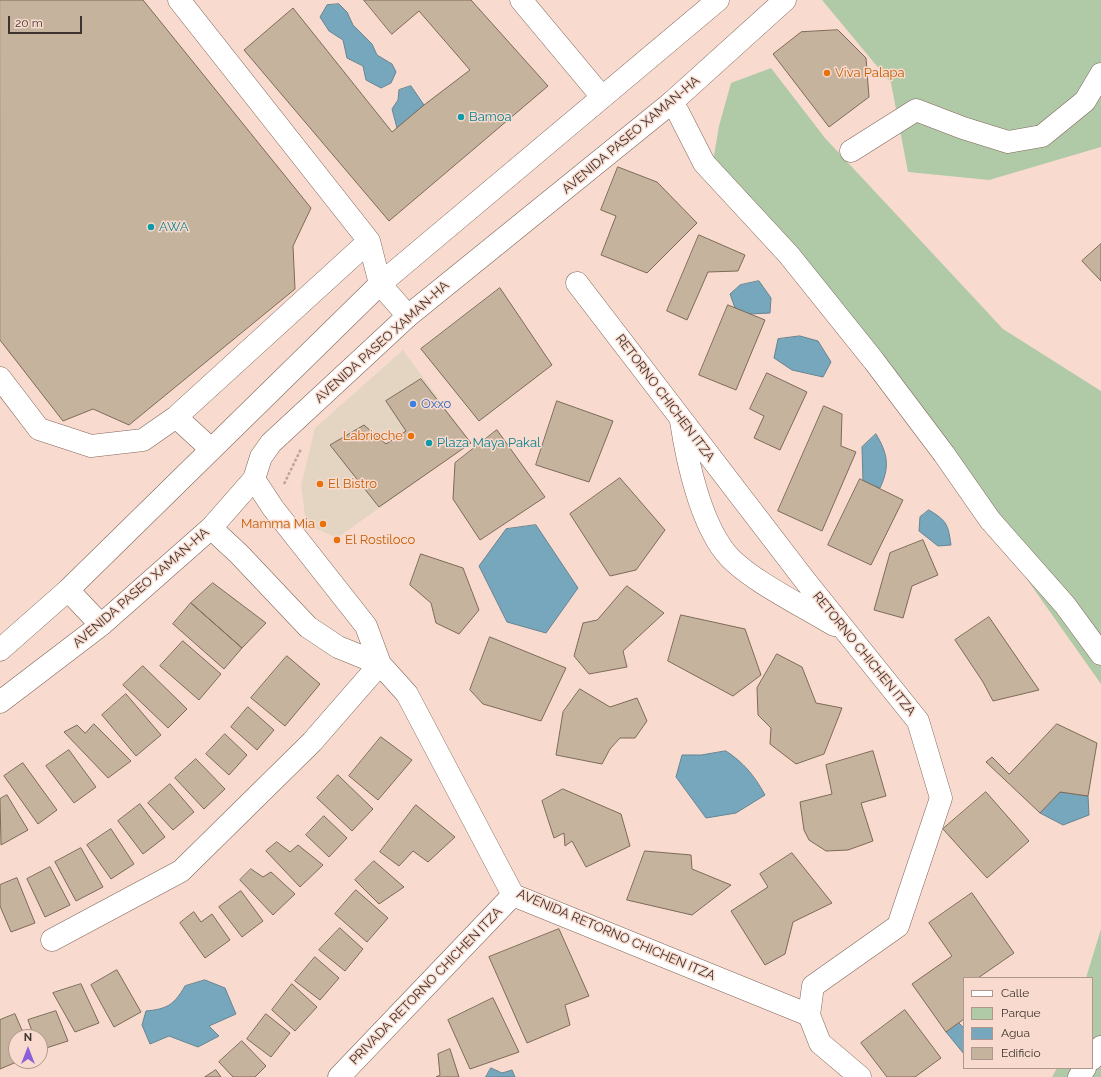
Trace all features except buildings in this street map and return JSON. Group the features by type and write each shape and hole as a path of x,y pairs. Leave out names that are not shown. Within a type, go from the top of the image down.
{"street":[{"path":"179,0 369,241 380,284 408,316"},
{"path":"521,0 602,97"},
{"path":"0,650 68,590 380,284 718,0"},
{"name":"AVENIDA PASEO XAMAN-HA","path":"0,702 101,625 211,528 254,479 261,457 271,443 408,316 671,103 785,0"},
{"path":"851,151 916,110 963,128 1008,142 1042,136 1086,100 1101,74"},
{"path":"671,103 678,112 704,163 789,255 935,441 990,520 1065,605 1101,654"},
{"path":"0,378 39,429 91,446 143,440 176,417 369,241"},
{"name":"RETORNO CHICHEN ITZA","path":"577,283 680,418 918,721 941,798 898,926 813,986 809,1015 820,1043 860,1077"},
{"path":"176,417 211,449"},
{"path":"680,418 686,455 709,525 726,553 751,575 846,631"},
{"name":"AVENIDA RETORNO CHICHEN ITZA","path":"254,479 272,508 366,626 380,664 407,694 513,895 809,1015"},
{"name":"AVENIDA RETORNO CHICHEN ITZA","path":"211,528 239,554 308,627 338,647 380,664"},
{"path":"68,590 101,625"},
{"path":"52,940 181,871 312,742 380,664"},
{"name":"PRIVADA RETORNO CHICHEN ITZA","path":"339,1077 513,895"},
{"path":"1093,1058 1101,1047"}],"shaded area":[{"path":"403,350 471,443 337,538 306,524 301,485 315,428"}],"green space":[{"path":"822,0 1101,0 1101,147 989,180 908,172 891,83"},
{"path":"771,68 825,138 1003,329 1101,391 1101,684 1019,568 849,340 763,243 711,173 719,126 731,83"},
{"path":"1101,929 1101,1077 1052,1077 1056,1069 1093,1069 1093,977 1086,977"}],"water":[{"path":"339,4 347,12 353,25 372,44 377,55 392,64 396,72 391,83 381,88 366,80 363,66 347,58 343,40 329,31 320,17 327,5"},
{"path":"411,86 424,105 397,128 392,109 398,100 399,90"},
{"path":"759,281 771,298 770,313 749,314 735,308 730,294 740,285"},
{"path":"800,336 818,341 831,362 823,377 792,370 774,358 778,339"},
{"path":"876,434 883,448 886,461 885,474 880,488 863,481 862,447"},
{"path":"929,510 940,517 946,524 951,545 938,546 919,531 920,517"},
{"path":"536,525 578,588 546,633 507,622 479,566 506,529"},
{"path":"726,751 748,770 757,781 765,795 736,813 706,818 676,777 682,755 701,755"},
{"path":"1060,792 1088,796 1089,815 1063,825 1040,813"},
{"path":"205,980 225,988 236,1014 209,1026 219,1036 198,1047 169,1036 150,1044 142,1025 146,1011 159,1009 169,1005 177,998 185,986"},
{"path":"959,1023 963,1027 963,1053 946,1032"},
{"path":"491,1068 502,1073 512,1070 515,1077 486,1077"}],"place":[{"name":"Viva Palapa","path":"827,73"},
{"name":"Bamoa","path":"461,117"},
{"name":"AWA","path":"151,227"},
{"name":"Oxxo","path":"413,404"},
{"name":"Labrioche","path":"411,436"},
{"name":"Plaza Maya Pakal","path":"429,443"},
{"name":"El Bistro","path":"320,484"},
{"name":"Mamma Mia","path":"323,524"},
{"name":"El Rostiloco","path":"337,540"}]}
